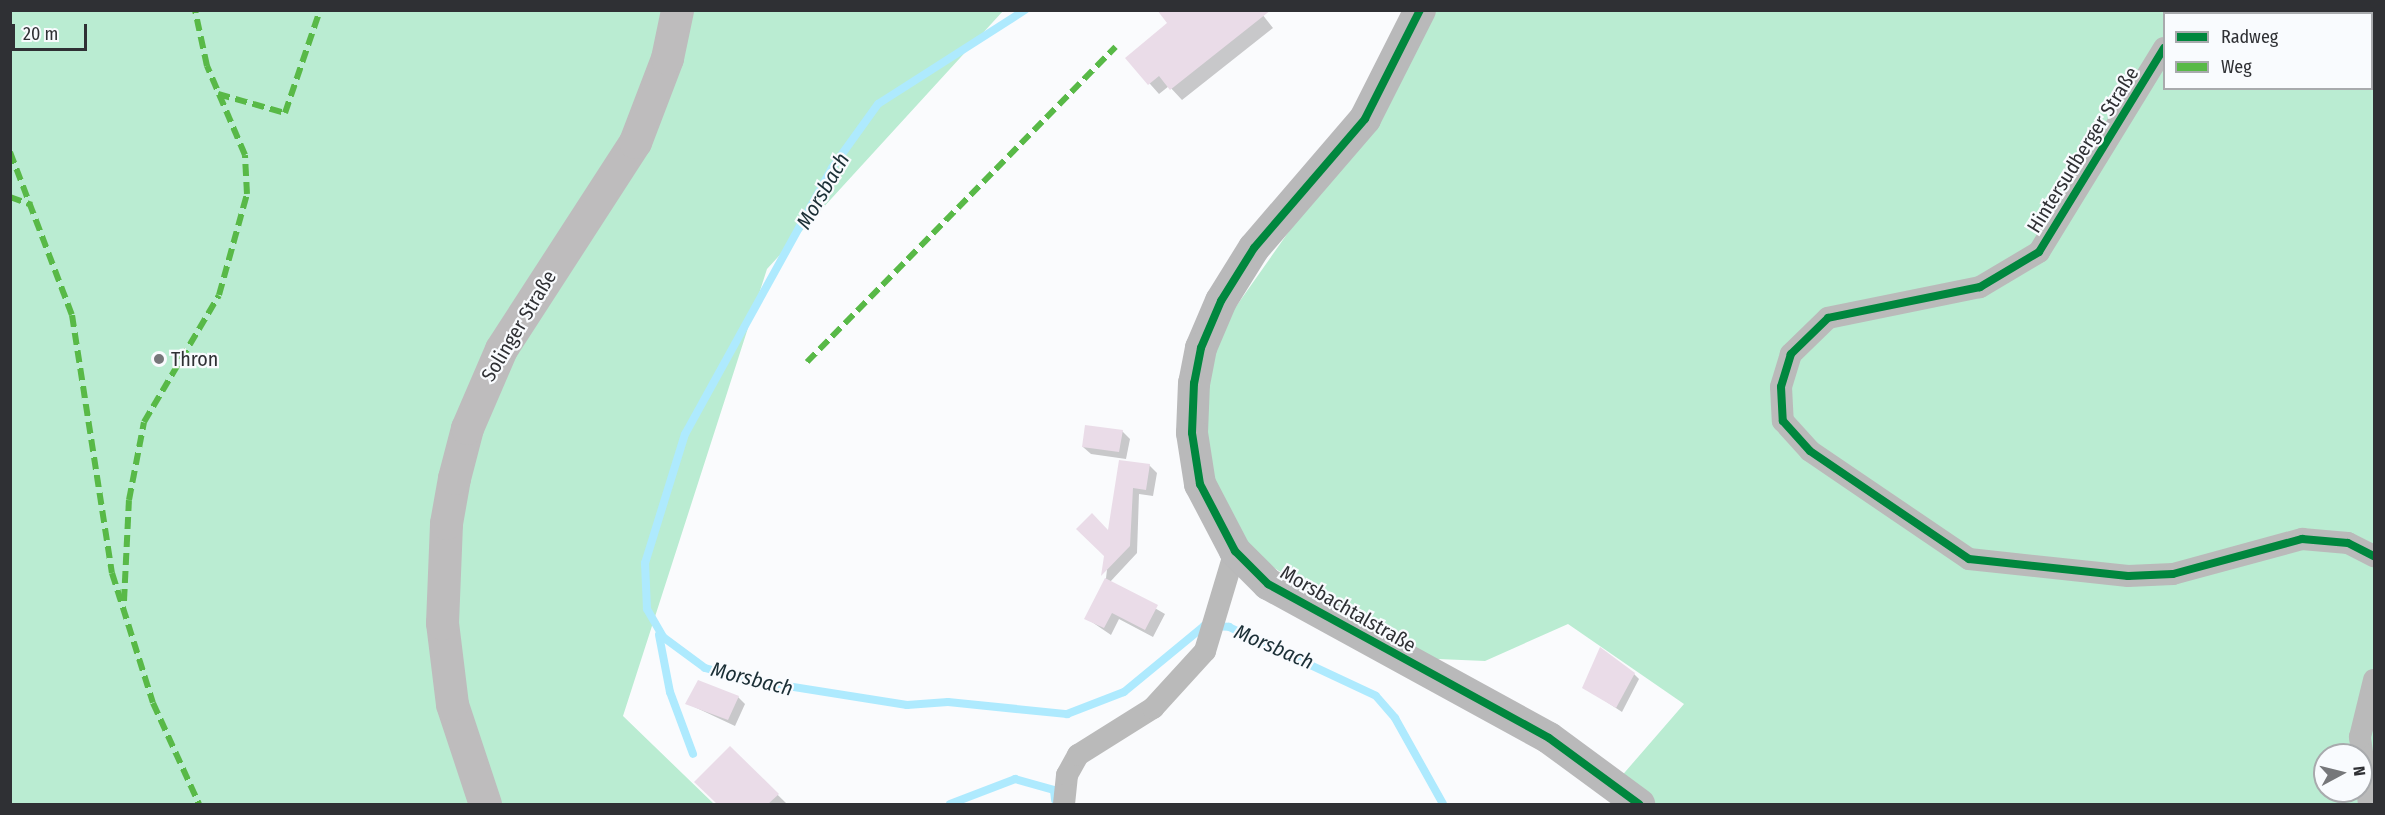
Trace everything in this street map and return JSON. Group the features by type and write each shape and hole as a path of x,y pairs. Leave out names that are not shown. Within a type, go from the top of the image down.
{"main road":[{"name":"Solinger Straße","path":"485,804 452,704 442,623 446,523 454,478 467,428 501,349 635,142 667,58 678,10"},
{"name":"Morsbachtalstraße","path":"1420,10 1370,111 1254,248 1221,301 1201,348 1192,408 1195,458 1208,503 1235,550 1287,598 1549,738 1639,804"}],"street":[{"name":"Hintersudberger Straße","path":"2163,50 2039,252 1980,287 1828,318 1791,354 1781,387 1783,421 1810,451 1969,559 2128,576 2173,574 2302,539 2348,543 2374,556"},
{"path":"1064,804 1066,775 1078,755 1153,708 1194,666 1211,625 1235,550"},
{"path":"2369,804 2360,737 2374,680"}],"green space":[{"path":"10,11 1003,11 767,269 623,716 714,804 11,804"},
{"path":"1429,11 2374,11 2374,804 1643,804 1619,779 1684,704 1568,624 1485,661 1415,658 1257,557 1225,518 1208,472 1201,422 1218,332 1304,210"}],"building":[{"path":"1157,10 1271,10 1170,90 1159,76 1148,85 1125,58 1167,23"},
{"path":"1085,425 1123,430 1119,452 1082,447"},
{"path":"1119,460 1150,464 1146,490 1133,488 1130,546 1101,576 1104,556 1076,529 1092,513 1108,530"},
{"path":"1105,578 1158,605 1145,630 1112,613 1104,628 1084,619"},
{"path":"1600,647 1635,673 1616,708 1582,688"},
{"path":"698,680 739,696 728,720 685,704"},
{"path":"730,746 779,794 768,804 717,804 694,782"}],"waterway":[{"name":"Morsbach","path":"1025,10 878,104 832,168 685,434 645,563 647,609 663,637 705,668 749,680 907,705 948,702 1067,714 1124,692 1204,626 1229,627 1376,696 1395,718 1443,804"},
{"path":"659,635 670,692 693,754"},
{"path":"950,804 1015,779 1054,790 1055,800"}],"marked path":[{"path":"124,601 129,500 144,422 219,295 247,194 245,155 207,66 195,10"},
{"path":"218,94 285,113 320,10"},
{"path":"807,362 1116,47"},
{"path":"10,152 72,315 112,573 153,703 199,804"},
{"path":"10,197 32,205"}],"cycle path":[{"path":"1420,10 1365,119 1254,248 1221,301 1201,348 1194,383 1192,433 1200,484 1235,551 1268,584 1549,738 1639,804"},
{"path":"2163,50 2039,252 1980,287 1828,318 1791,354 1781,387 1783,421 1810,451 1969,559 2128,576 2173,574 2302,539 2348,543 2374,556"}],"place":[{"name":"Thron","path":"159,359"}]}
